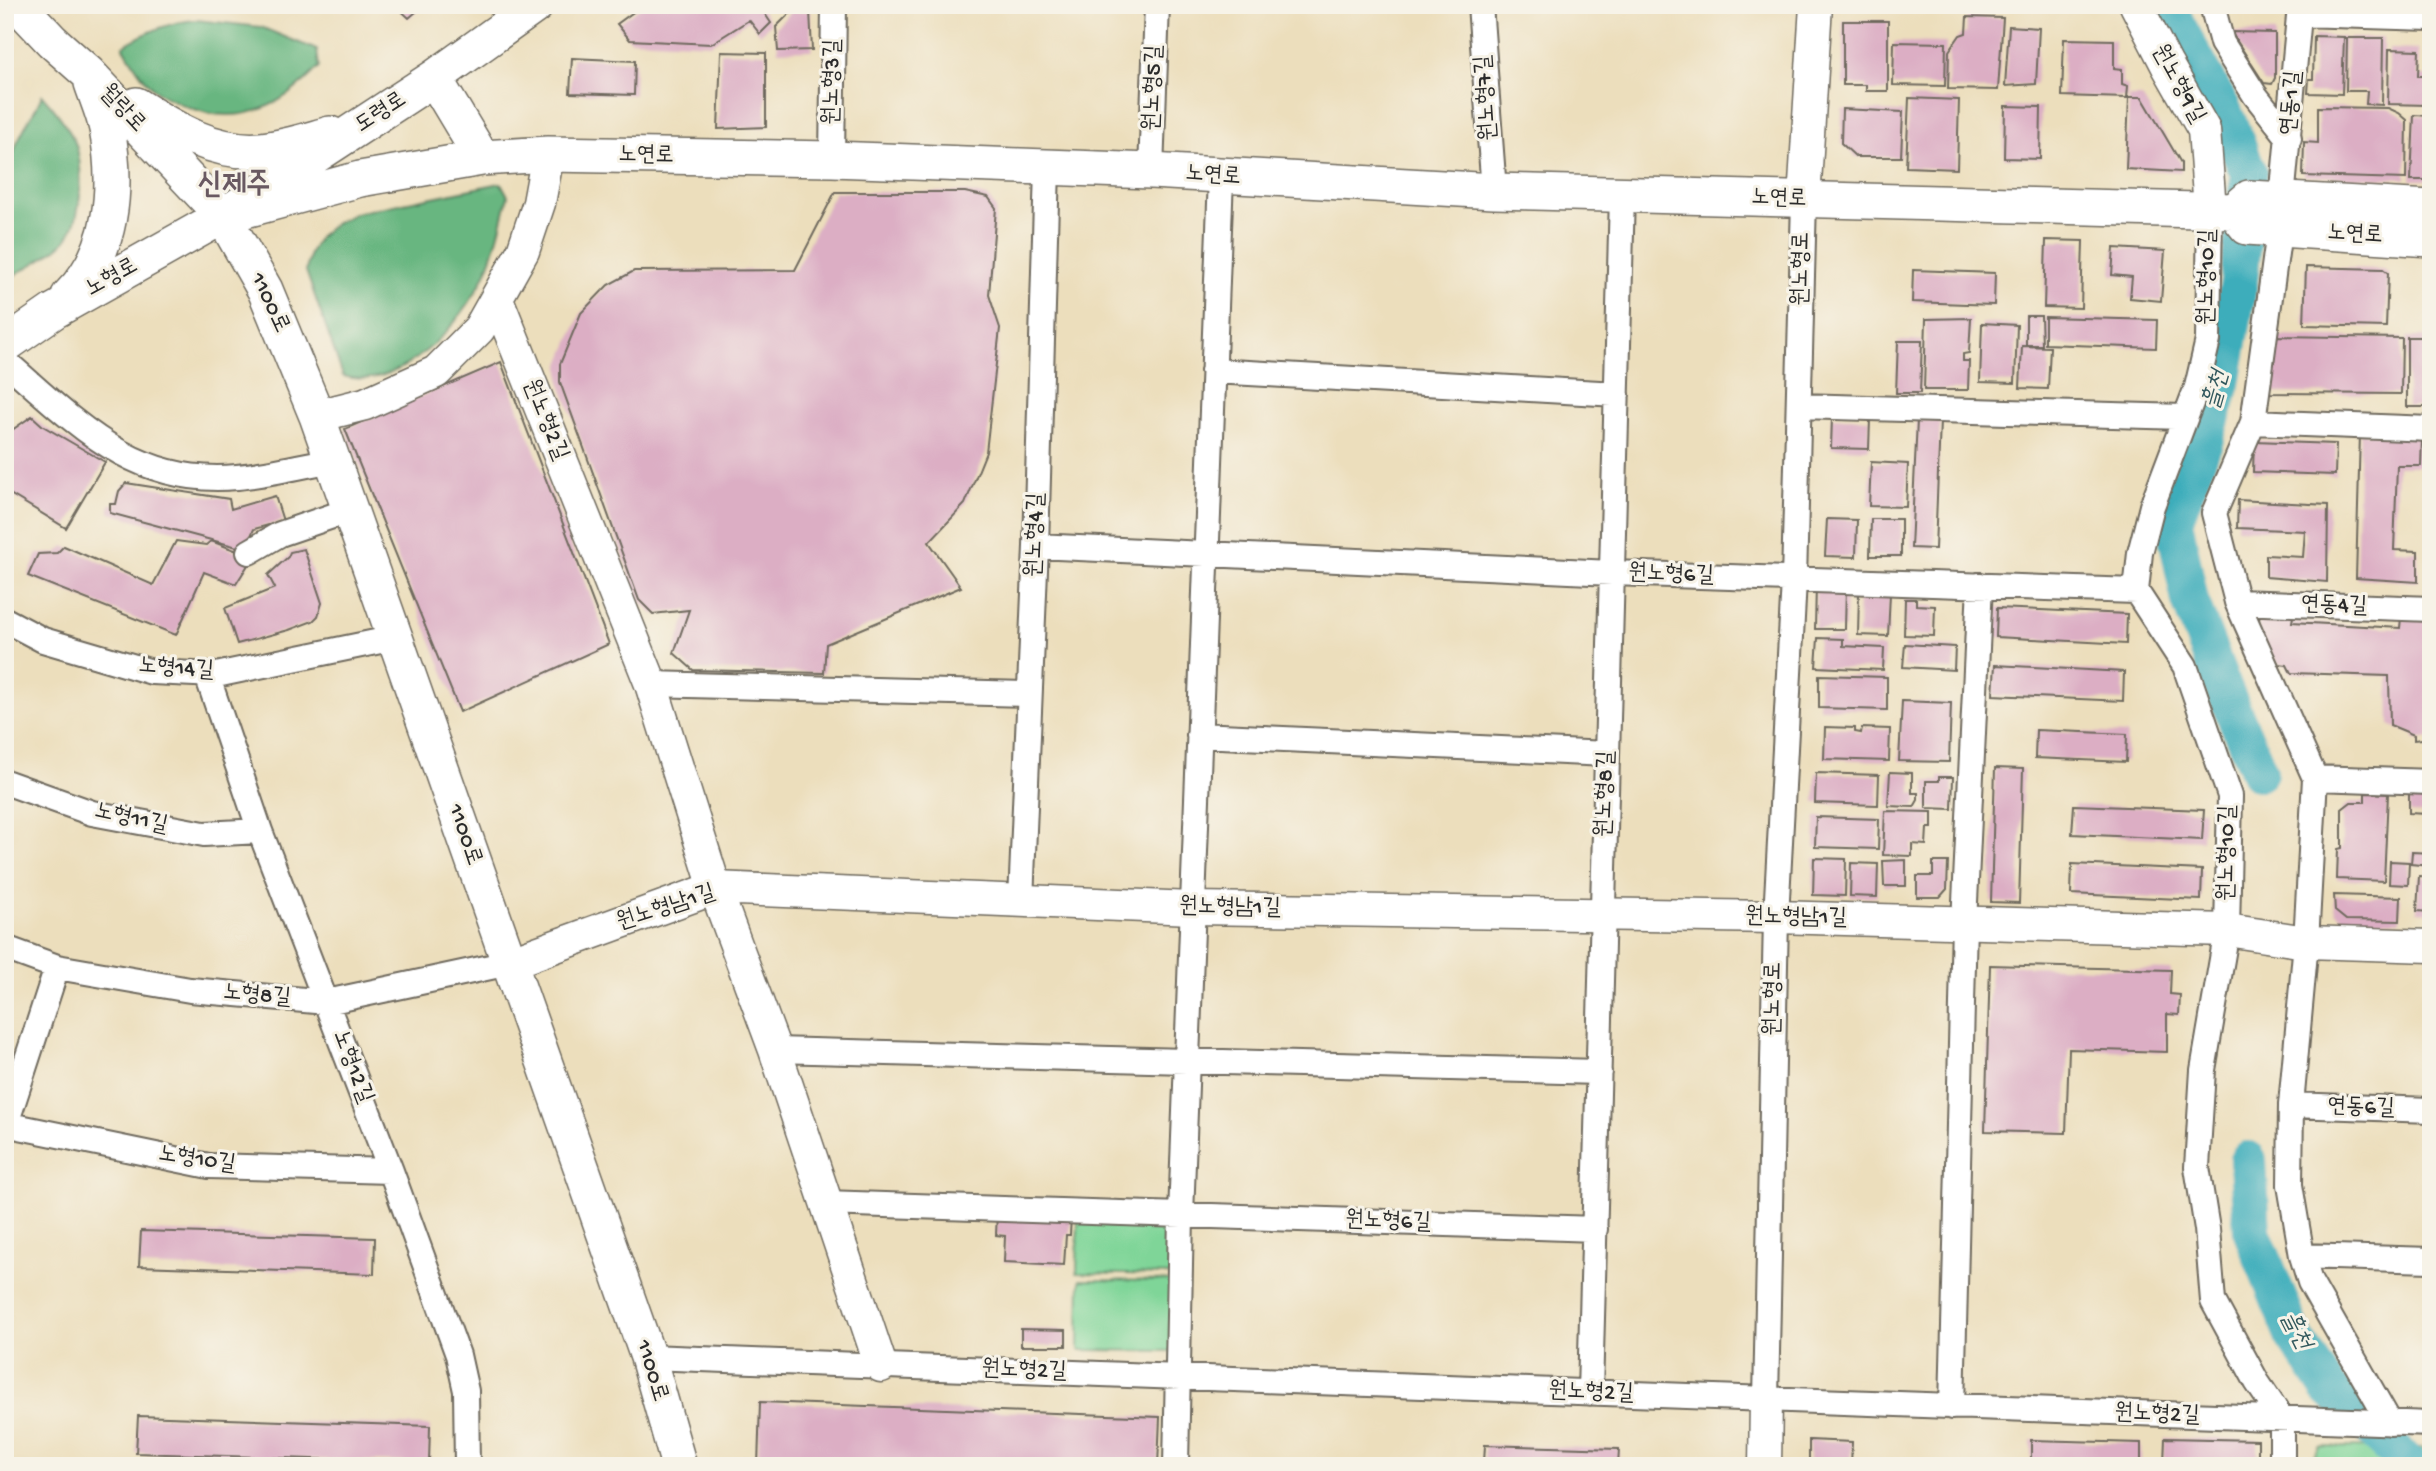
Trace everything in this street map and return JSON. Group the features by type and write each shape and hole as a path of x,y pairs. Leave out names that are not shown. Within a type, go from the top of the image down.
{"main road":[{"name":"월랑로","path":"18,5 51,41 88,73 223,216"},
{"name":"도령로","path":"223,216 434,78 536,5"},
{"path":"88,73 174,129 217,146 260,150 299,143 364,124"},
{"path":"54,311 80,285 92,268 108,227 113,167 107,126 88,73"},
{"path":"434,78 482,158"},
{"name":"노연로","path":"223,216 360,179 482,158 548,154 832,159 1152,171 1494,191 2222,210"},
{"name":"노연로","path":"2275,215 2431,208"},
{"path":"2222,210 2247,227 2275,215"},
{"name":"노연로","path":"2275,215 2431,239"},
{"name":"노형로","path":"5,345 54,311 223,216"},
{"name":"1100로","path":"223,216 265,290 317,416 648,1357 679,1466"}],"street":[{"name":"원노형3길","path":"832,159 834,5"},
{"name":"원노형5길","path":"1152,171 1157,5"},
{"name":"원노형7길","path":"1480,5 1494,191"},
{"name":"원노형로","path":"1765,1466 1776,917 1794,580 1804,200 1816,5"},
{"name":"원노형9길","path":"2136,5 2166,65 2204,130 2222,210"},
{"path":"2212,5 2222,43 2255,95 2289,138"},
{"path":"2300,10 2431,18"},
{"name":"연동1길","path":"2300,10 2289,138 2275,215 2253,422 2214,513 2237,602 2315,778"},
{"path":"317,416 365,404 436,372 479,329 523,250 539,203 548,154"},
{"name":"원노형4길","path":"1021,901 1028,694 1037,546 1047,168"},
{"path":"1176,1466 1186,1060 1221,177"},
{"name":"원노형8길","path":"1590,1393 1622,195"},
{"name":"원노형10길","path":"2222,210 2207,340 2197,387 2152,506 2140,553 2136,591 2185,666 2230,796 2227,930 2203,1070 2197,1167 2207,1229 2213,1301 2257,1382 2291,1420"},
{"name":"원노형2길","path":"497,299 651,684 715,888 775,1050 881,1366"},
{"path":"5,361 88,434 119,453 156,469 197,477 236,477 332,460"},
{"path":"1213,371 1617,394"},
{"path":"1800,406 2184,417"},
{"path":"2253,422 2431,429"},
{"path":"249,552 280,534 350,510"},
{"name":"원노형6길","path":"1037,546 1612,573 2136,591"},
{"path":"1952,1407 1964,923 1980,585"},
{"name":"연동4길","path":"2237,602 2431,609"},
{"name":"노형14길","path":"5,620 43,640 152,672 207,675 395,638"},
{"name":"노형12길","path":"207,675 260,831 391,1171 458,1355 466,1391 467,1466"},
{"path":"651,684 1028,694"},
{"path":"1199,735 1607,754"},
{"path":"2382,1422 2311,1282 2302,1256 2290,1185 2291,1105 2306,942 2315,778 2431,782"},
{"name":"노형11길","path":"5,782 92,813 204,834 260,831"},
{"name":"원노형남1길","path":"509,963 715,888 1192,908 1776,917 2227,930 2306,942 2431,946"},
{"name":"노형8길","path":"5,948 57,967 190,990 327,1002 509,963"},
{"path":"6,1125 57,967"},
{"path":"775,1050 1599,1072"},
{"name":"연동6길","path":"2291,1105 2431,1110"},
{"name":"노형10길","path":"6,1125 209,1166 391,1171"},
{"path":"825,1203 1181,1215"},
{"name":"원노형6길","path":"1181,1215 1595,1229"},
{"path":"2302,1256 2431,1260"},
{"name":"원노형2길","path":"648,1357 2431,1424"},
{"path":"2282,1466 2291,1420"}],"green space":[{"path":"196,20 261,27 317,50 319,67 289,94 257,110 222,115 183,105 153,88 123,46 158,28"},
{"path":"42,95 67,128 78,151 81,179 78,210 69,235 62,244 16,274 11,281 7,214 11,165 24,128"},
{"path":"501,183 508,196 496,245 485,274 462,313 428,350 407,364 386,374 365,379 343,376 306,271 310,253 319,237 334,224 355,213"},
{"path":"1078,1219 1173,1221 1172,1275 1077,1273"},
{"path":"1080,1280 1174,1281 1173,1351 1079,1350"},
{"path":"2320,1447 2431,1448 2431,1466 2307,1466"}],"building":[{"path":"395,5 424,5 409,18"},
{"path":"643,5 759,5 771,23 760,34 749,20 711,44 630,40 617,24"},
{"path":"2227,5 2272,5 2272,11 2227,10"},
{"path":"810,11 812,50 778,51 776,27 791,12"},
{"path":"1967,17 2003,18 1998,90 1948,89 1949,51 1960,35 1966,33"},
{"path":"1843,21 1888,21 1888,91 1866,91 1866,85 1843,85"},
{"path":"2009,26 2039,28 2036,84 2005,86"},
{"path":"2231,32 2275,33 2275,78 2272,84 2264,83"},
{"path":"2314,36 2344,37 2342,94 2308,93 2309,79 2313,79"},
{"path":"2347,38 2383,38 2382,105 2366,104 2367,91 2346,91"},
{"path":"2064,39 2114,40 2114,68 2122,69 2122,84 2128,86 2127,98 2062,96"},
{"path":"1894,42 1946,43 1945,86 1893,85"},
{"path":"2389,49 2419,50 2418,76 2429,76 2428,105 2388,104"},
{"path":"721,52 766,53 766,127 718,129"},
{"path":"572,58 635,61 634,95 570,93"},
{"path":"2129,97 2142,97 2181,163 2181,172 2126,169"},
{"path":"1909,98 1959,100 1957,169 1906,167"},
{"path":"2005,106 2041,107 2040,159 2004,158"},
{"path":"2318,107 2388,108 2399,113 2407,120 2406,179 2303,176 2304,142 2318,143"},
{"path":"1842,109 1903,112 1901,157 1856,157 1841,143"},
{"path":"2414,115 2431,116 2431,180 2411,180"},
{"path":"835,192 965,192 988,197 996,208 989,295 1000,328 986,452 965,504 929,542 961,587 826,644 824,673 693,670 674,653 689,610 653,614 639,600 560,382 560,364 581,313 608,285 634,271 795,270"},
{"path":"2046,240 2083,241 2081,308 2044,307"},
{"path":"2114,248 2165,251 2161,301 2130,298 2132,277 2112,275"},
{"path":"2306,267 2383,269 2388,273 2386,327 2304,325"},
{"path":"1913,270 1995,273 1994,305 1912,302"},
{"path":"2026,316 2041,316 2042,345 2026,345"},
{"path":"2045,317 2157,320 2156,348 2045,344"},
{"path":"1971,318 1969,353 1963,354 1963,361 1969,361 1968,390 1924,390 1926,319"},
{"path":"1982,323 2017,325 2015,383 1980,382"},
{"path":"2270,336 2402,338 2401,394 2269,393"},
{"path":"2407,337 2431,337 2431,407 2407,407"},
{"path":"1898,341 1922,341 1920,393 1896,393"},
{"path":"2022,346 2050,347 2048,389 2020,388"},
{"path":"501,362 609,644 460,712 345,429"},
{"path":"32,416 43,426 105,462 66,528 5,491 5,435"},
{"path":"1832,417 1870,419 1869,449 1831,448"},
{"path":"1917,420 1940,421 1935,549 1911,548"},
{"path":"2360,433 2422,437 2421,466 2397,466 2394,550 2418,551 2418,582 2356,578"},
{"path":"2254,441 2336,444 2335,475 2253,472"},
{"path":"1871,462 1908,464 1906,507 1869,506"},
{"path":"126,483 229,499 231,509 275,496 283,521 254,529 245,549 110,513 110,504 116,504 119,491"},
{"path":"2238,500 2328,505 2327,582 2266,577 2266,555 2303,557 2305,531 2237,528"},
{"path":"1827,519 1857,520 1856,557 1825,556"},
{"path":"1871,519 1901,519 1901,556 1870,556"},
{"path":"176,541 206,545 211,541 253,557 236,584 204,572 176,635 28,576 38,554 57,553 64,546 153,585"},
{"path":"304,549 322,603 318,616 313,621 289,630 237,644 225,608 275,588 268,575 290,552"},
{"path":"1816,584 1846,585 1845,629 1815,629"},
{"path":"1859,592 1890,593 1888,636 1858,635"},
{"path":"1905,599 1916,599 1916,605 1935,606 1934,636 1904,635"},
{"path":"1997,608 2127,614 2126,644 1996,637"},
{"path":"2260,609 2294,612 2292,622 2400,628 2401,618 2431,620 2431,738 2414,740 2414,735 2390,725 2389,676 2291,673 2287,665 2279,664 2258,637"},
{"path":"1818,638 1843,639 1843,646 1884,648 1883,670 1816,667"},
{"path":"1905,644 1955,647 1954,670 1903,667"},
{"path":"1995,665 2124,672 2123,701 1993,695"},
{"path":"1819,675 1887,677 1887,710 1819,708"},
{"path":"1902,701 1951,703 1949,762 1899,761"},
{"path":"1825,727 1855,728 1855,732 1861,733 1862,728 1890,729 1889,761 1824,759"},
{"path":"2036,730 2127,734 2126,762 2035,758"},
{"path":"1995,768 2023,769 2019,903 1991,902"},
{"path":"1890,772 1912,773 1912,793 1918,793 1914,807 1888,806"},
{"path":"1816,773 1879,775 1878,805 1815,803"},
{"path":"1939,777 1953,777 1952,809 1926,808 1926,781 1939,781"},
{"path":"2409,790 2431,791 2431,819 2427,819 2428,814 2409,813"},
{"path":"2365,793 2388,794 2384,881 2337,879 2338,849 2342,848 2342,809 2351,802 2365,802"},
{"path":"2074,805 2204,810 2202,840 2072,834"},
{"path":"1885,811 1932,812 1932,828 1927,828 1926,845 1912,844 1912,856 1883,855"},
{"path":"1816,817 1879,819 1878,849 1815,847"},
{"path":"2412,852 2431,853 2430,866 2411,864"},
{"path":"1814,858 1846,859 1845,896 1813,895"},
{"path":"1906,860 1906,886 1884,886 1883,861"},
{"path":"2390,861 2409,862 2408,885 2389,884"},
{"path":"1933,862 1948,862 1947,889 1940,897 1917,897 1917,876 1933,876"},
{"path":"1851,863 1878,864 1877,897 1850,896"},
{"path":"2072,864 2202,870 2201,900 2071,894"},
{"path":"2419,876 2431,877 2431,912 2417,911"},
{"path":"2334,895 2401,897 2400,921 2346,920 2335,911"},
{"path":"1990,965 2171,970 2170,994 2180,995 2179,1015 2167,1014 2167,1052 2069,1049 2066,1133 1985,1131"},
{"path":"997,1213 1071,1217 1070,1235 1066,1235 1064,1265 1004,1262 1005,1236 996,1235"},
{"path":"141,1231 375,1238 374,1274 139,1266"},
{"path":"1021,1329 1066,1330 1066,1346 1021,1346"},
{"path":"760,1402 1160,1417 1158,1466 758,1466"},
{"path":"138,1416 430,1426 429,1463 136,1453"},
{"path":"2165,1438 2258,1440 2258,1466 2146,1466 2146,1463 2164,1463"},
{"path":"1809,1440 1852,1442 1851,1466 1809,1466"},
{"path":"2031,1440 2141,1443 2141,1466 2031,1466"},
{"path":"1485,1445 1619,1449 1618,1466 1462,1466 1462,1462 1484,1463"}],"waterway":[{"name":"흘천","path":"2171,5 2174,20 2222,108 2249,174 2239,282 2222,383 2204,442 2174,521 2190,601 2259,772"},
{"name":"흘천","path":"2248,1160 2252,1232 2293,1335 2329,1389 2411,1466"}],"district":[{"name":"신제주","path":"234,186"}]}
